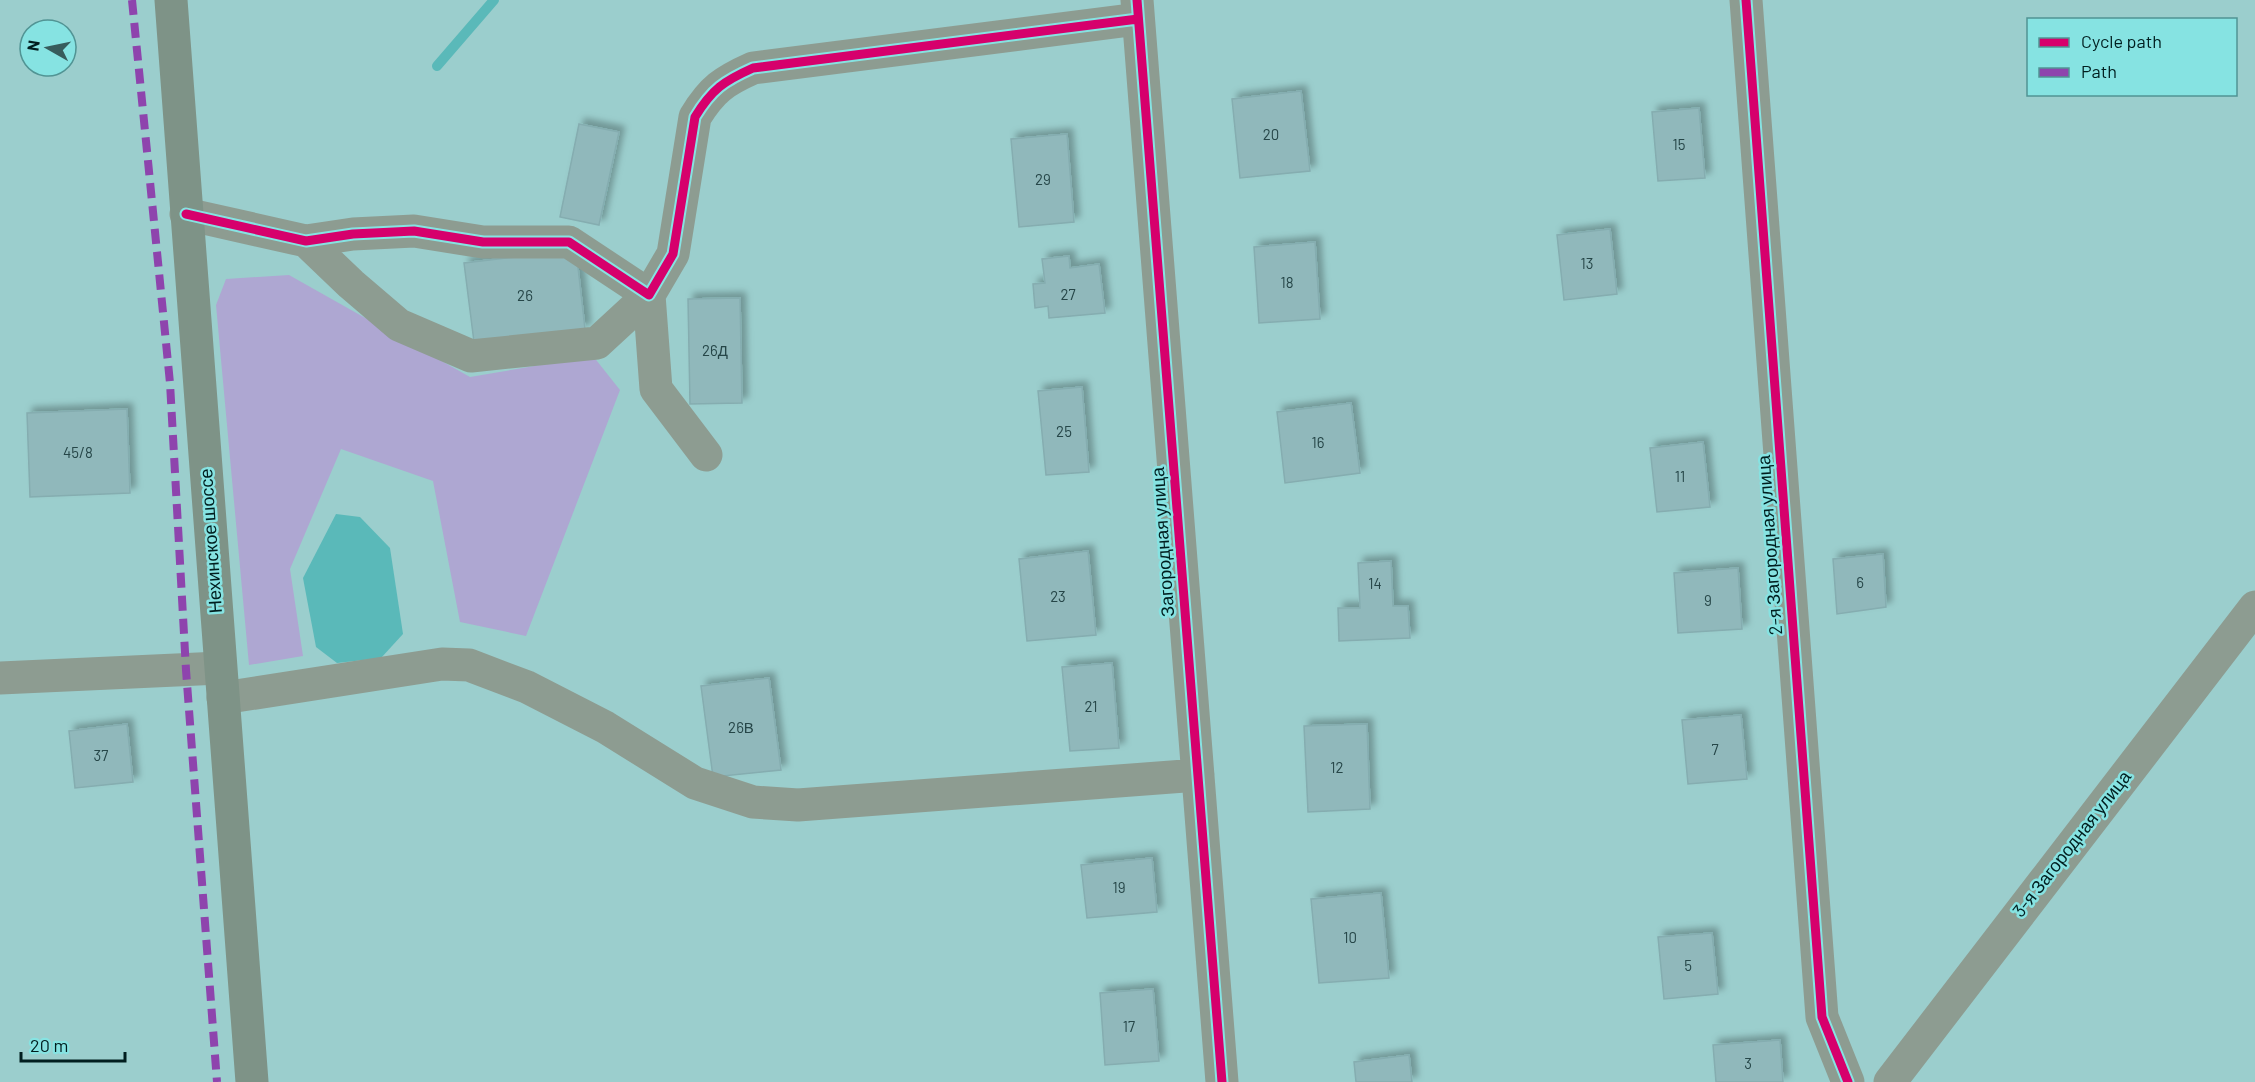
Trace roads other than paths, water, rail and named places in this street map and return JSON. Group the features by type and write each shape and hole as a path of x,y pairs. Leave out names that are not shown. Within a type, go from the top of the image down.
{"main road":[{"name":"Нехинское шоссе","path":"171,0 252,1082"}],"street":[{"name":"2-я Загородная улица","path":"1746,0 1822,1017 1848,1082"},
{"path":"306,241 351,285 399,325 471,356 597,343 649,295 673,254 695,117 706,99 723,82 753,68 1137,10"},
{"name":"Загородная улица","path":"1137,10 1222,1082"},
{"path":"186,214 306,241 352,234 414,231 483,242 569,242 649,295"},
{"path":"649,295 656,389 706,455"},
{"name":"3-я Загородная улица","path":"1890,1082 2255,607"},
{"path":"0,678 222,683 442,664 469,665 527,687 605,727 695,783 753,802 798,805 1198,775"}],"water":[{"path":"336,514 360,517 390,548 403,634 381,658 337,663 316,647 303,578"}],"waterway":[{"path":"437,66 494,0"}]}
